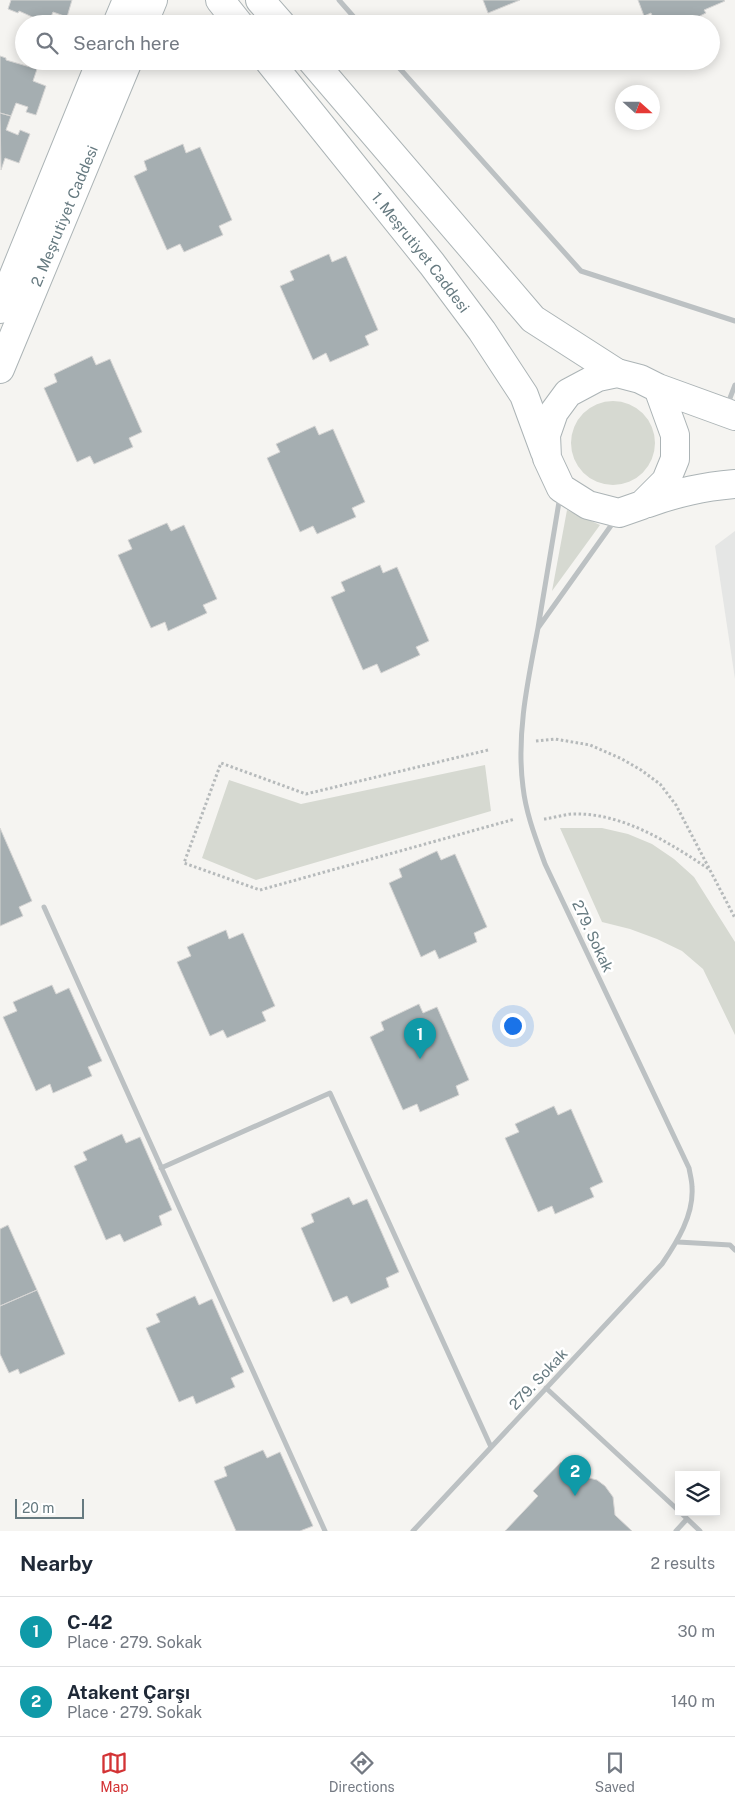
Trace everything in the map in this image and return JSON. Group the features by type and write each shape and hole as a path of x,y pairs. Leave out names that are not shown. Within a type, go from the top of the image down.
{"main road":[{"path":"120,15 126,0"},
{"path":"147,15 153,0"},
{"path":"220,0 232,15"},
{"path":"260,0 272,15"},
{"name":"2. Meşrutiyet Caddesi","path":"0,308 97,70"},
{"name":"2. Meşrutiyet Caddesi","path":"0,369 124,70"},
{"name":"1. Meşrutiyet Caddesi","path":"276,70 432,264 482,331 524,395 547,458"},
{"path":"320,70 533,319 617,373 640,379 658,388 730,414"},
{"path":"617,373 598,377 568,393 554,412 546,435 547,458 562,488 588,505 631,509 680,492 703,487 735,484"},
{"path":"631,509 666,481 675,459 675,435 658,388"}],"street":[{"path":"339,0 352,15"},
{"path":"402,70 581,271 735,320"},
{"path":"730,414 735,385"},
{"name":"279. Sokak","path":"413,1531 662,1264 678,1242 690,1206 692,1188 689,1168 545,864 528,815 523,787 521,743 525,694 562,488"},
{"name":"279. Sokak","path":"538,628 631,509"},
{"path":"44,907 325,1531"},
{"path":"161,1168 330,1093 491,1447"},
{"path":"730,1245 735,1240"},
{"path":"678,1242 730,1245 735,1250"},
{"path":"546,1388 675,1508"},
{"path":"684,1516 700,1531"},
{"path":"676,1531 687,1519"}],"path":[{"path":"521,743 555,739 590,745 622,759 660,784 676,805 735,918"},
{"path":"488,750 306,794 221,763 184,863 260,890 528,815"},
{"path":"530,822 570,814 596,816 623,822 649,833 710,869"}],"shaded area":[{"path":"613,401 629,404 643,413 652,427 655,443 652,459 643,473 629,482 613,485 597,482 583,473 574,459 571,443 574,427 583,413 597,404"},
{"path":"567,510 600,525 552,591"},
{"path":"735,531 735,679 715,546"},
{"path":"485,765 491,811 256,880 202,858 229,780 301,804"},
{"path":"560,828 602,828 628,834 652,844 674,859 694,877 735,942 735,1035 703,969 682,951 630,929 602,922"}],"building":[{"path":"11,0 72,0 68,15 53,12 52,15 28,15 8,9"},
{"path":"483,0 520,0 488,13"},
{"path":"638,0 725,1 704,10 706,13 702,15 652,15 651,13 644,15"},
{"path":"0,56 15,63 15,70 37,70 33,81 46,86 36,115 26,112 28,107 16,103 11,116 0,113"},
{"path":"0,113 11,116 6,130 18,135 20,130 30,134 19,163 5,158 1,170"},
{"path":"183,144 186,153 200,147 232,220 219,226 223,235 184,252 180,244 167,250 134,176 147,170 144,161"},
{"path":"329,254 332,262 346,256 378,330 365,336 369,345 330,362 326,353 313,360 280,286 294,280 290,271"},
{"path":"92,356 96,365 110,359 142,432 129,438 133,447 94,464 90,456 77,462 44,388 57,382 54,374"},
{"path":"315,426 319,435 333,429 365,502 352,508 356,517 317,534 313,526 300,532 267,458 280,452 276,444"},
{"path":"167,523 171,531 184,525 217,599 203,605 207,613 168,631 165,622 151,628 118,555 132,549 128,540"},
{"path":"380,565 383,573 397,567 429,641 416,647 420,655 381,673 377,664 363,670 331,597 345,591 341,582"},
{"path":"0,828 32,901 19,907 23,916 0,926"},
{"path":"437,851 441,860 455,854 487,927 474,933 477,942 439,959 435,950 421,957 389,883 402,877 399,869"},
{"path":"226,930 229,939 243,933 275,1006 262,1012 266,1021 227,1038 223,1030 210,1036 177,962 191,956 187,947"},
{"path":"52,985 56,994 69,988 102,1061 88,1067 92,1076 53,1093 50,1084 36,1091 3,1017 17,1011 13,1002"},
{"path":"419,1004 423,1013 437,1007 469,1080 456,1086 459,1095 420,1112 417,1104 403,1110 370,1037 384,1030 381,1022"},
{"path":"554,1106 558,1115 571,1109 603,1182 590,1188 594,1197 555,1214 552,1206 538,1212 505,1138 519,1132 515,1124"},
{"path":"122,1134 126,1143 140,1137 172,1210 159,1216 162,1225 124,1242 120,1234 106,1240 74,1166 87,1160 83,1152"},
{"path":"349,1197 353,1205 367,1199 399,1272 386,1278 389,1287 351,1304 347,1296 333,1302 301,1228 314,1222 311,1214"},
{"path":"8,1225 37,1290 0,1306 0,1229"},
{"path":"37,1290 65,1354 20,1374 18,1369 9,1373 0,1354 0,1306"},
{"path":"195,1296 199,1305 212,1299 244,1372 231,1378 235,1387 196,1404 193,1396 179,1402 146,1328 160,1322 156,1314"},
{"path":"263,1450 267,1458 280,1452 313,1526 300,1531 236,1531 214,1481 227,1476 224,1467"},
{"path":"561,1462 578,1478 585,1477 597,1480 605,1486 613,1497 615,1515 632,1531 505,1531 538,1496 533,1491"}],"place":[{"name":"C-42","path":"420,1059"},
{"name":"Atakent Çarşı","path":"575,1496"}]}
